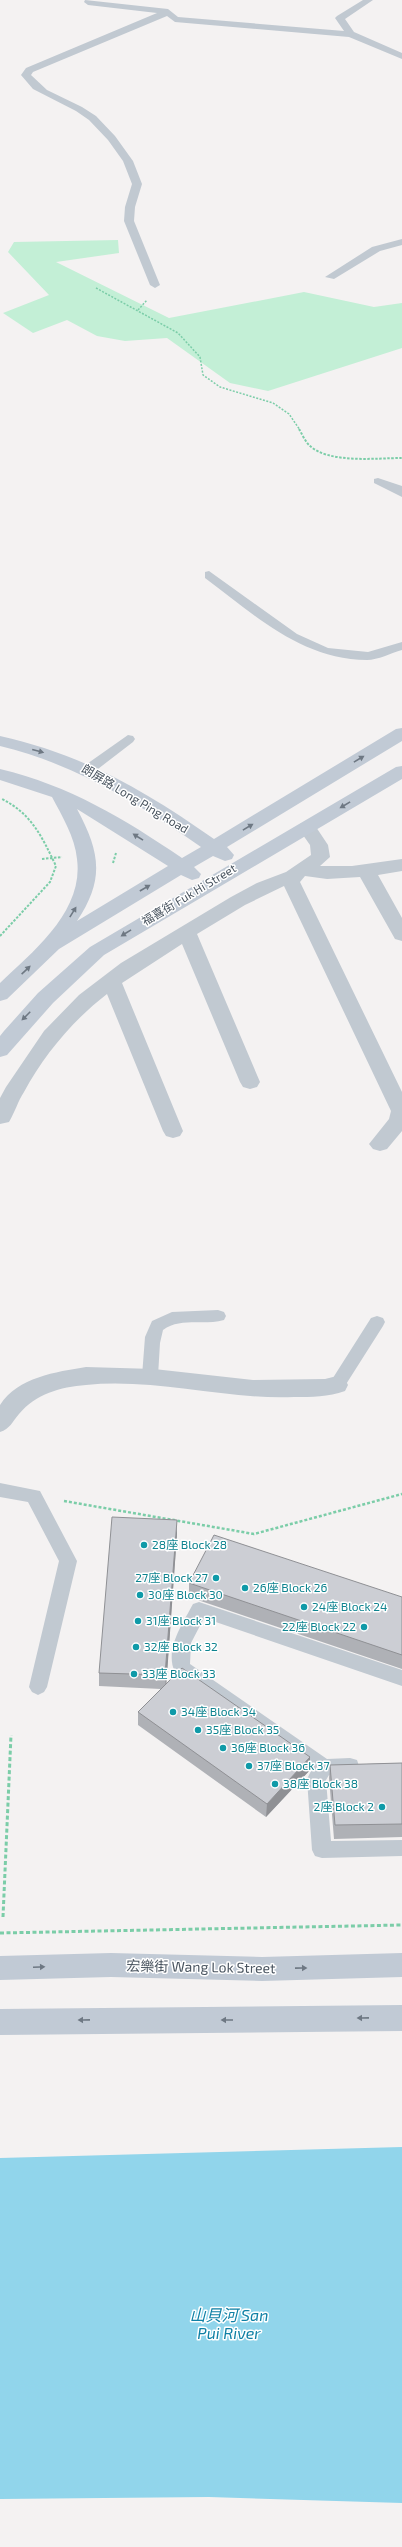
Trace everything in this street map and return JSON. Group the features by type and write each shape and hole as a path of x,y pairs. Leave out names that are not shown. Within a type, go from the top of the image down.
{"main road":[{"path":"0,994 52,945 402,732"},
{"name":"朗屏路 Long Ping Road","path":"0,741 52,754 89,769 156,808 240,865"},
{"name":"福喜街 Fuk Hi Street","path":"0,1050 21,1021 97,951 240,865 307,828 402,771"},
{"path":"0,774 59,793 105,816 207,885"},
{"path":"52,945 81,898 88,875 87,854 79,830 59,793"},
{"name":"宏樂街 Wang Lok Street","path":"0,1968 111,1965 262,1968 402,1965"},
{"path":"0,2022 402,2018"}],"street":[{"path":"2,1117 13,1092 52,1036 86,1000 111,981 187,933 264,887 298,873 321,857 322,853 319,845 307,828"},
{"path":"298,873 367,872 402,865"},
{"path":"367,872 402,935"},
{"path":"298,873 291,882 400,1111 399,1121 380,1144"},
{"path":"187,933 250,1082"},
{"path":"111,981 173,1131"},
{"path":"0,1423 18,1397 40,1385 72,1378 150,1376 244,1388 325,1388 336,1385"}],"lane":[{"path":"351,34 340,18 369,0"},
{"path":"88,2 168,12 175,20 351,34 402,56"},
{"path":"155,285 139,241 129,221 130,206 137,191 138,179 132,168 94,119 85,112 35,87 26,74 29,70 168,12"},
{"path":"330,277 376,249 402,242"},
{"path":"378,481 398,489 402,494"},
{"path":"209,575 293,637 325,651 368,656 402,646"},
{"path":"89,769 128,739"},
{"path":"150,1376 154,1332 158,1324 168,1318 218,1316"},
{"path":"336,1385 377,1322"},
{"path":"0,1490 34,1496 68,1561 38,1687"},
{"path":"371,1766 324,1767 181,1667 182,1643 199,1609 402,1678"},
{"path":"324,1767 316,1779 322,1850 402,1848"}],"path":[{"path":"96,288 178,333 200,357 203,375 220,387 273,403 289,414 309,445 322,453 346,458 402,458"},
{"path":"0,798 18,806 36,823 56,866 50,882 0,936"},
{"path":"42,859 61,857"},
{"path":"34,1496 254,1534 402,1494"},
{"path":"3,1917 11,1735"},
{"path":"0,1933 402,1925"}],"green space":[{"path":"118,240 119,253 56,262 169,318 304,292 374,307 402,303 402,348 268,391 230,383 167,338 125,341 97,336 67,320 33,333 3,313 49,295 8,252 14,242"}],"water":[{"name":"山貝河 San Pui River","path":"402,2147 402,2503 209,2497 0,2499 0,2158"}],"building":[{"path":"112,1517 177,1520 165,1675 99,1673"},
{"path":"214,1535 402,1597 402,1655 189,1583"},
{"path":"182,1668 310,1757 267,1804 138,1712"},
{"path":"402,1763 402,1824 335,1825 330,1765"}],"place":[{"name":"28座 Block 28","path":"144,1545"},
{"name":"27座 Block 27","path":"216,1578"},
{"name":"26座 Block 26","path":"245,1588"},
{"name":"30座 Block 30","path":"140,1595"},
{"name":"24座 Block 24","path":"304,1607"},
{"name":"31座 Block 31","path":"138,1621"},
{"name":"22座 Block 22","path":"364,1627"},
{"name":"32座 Block 32","path":"136,1647"},
{"name":"33座 Block 33","path":"134,1674"},
{"name":"34座 Block 34","path":"173,1712"},
{"name":"35座 Block 35","path":"198,1730"},
{"name":"36座 Block 36","path":"223,1748"},
{"name":"37座 Block 37","path":"249,1766"},
{"name":"38座 Block 38","path":"275,1784"},
{"name":"2座 Block 2","path":"382,1807"}]}
